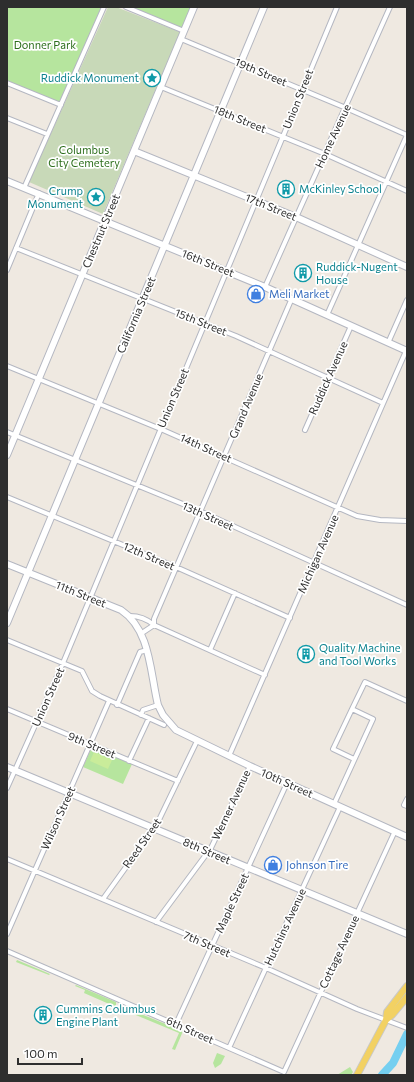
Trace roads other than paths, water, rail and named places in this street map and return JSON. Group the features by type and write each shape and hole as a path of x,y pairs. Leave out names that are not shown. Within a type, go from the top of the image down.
{"main road":[{"path":"357,1075 386,1020 386,1012 407,986"},
{"path":"386,1020 392,1016 406,999"}],"street":[{"path":"24,188 104,7"},
{"path":"126,7 184,31"},
{"name":"Chestnut Street","path":"7,455 194,7"},
{"name":"California Street","path":"7,624 264,7"},
{"name":"Union Street","path":"7,788 63,663 337,7"},
{"name":"Home Avenue","path":"265,287 390,7"},
{"name":"19th Street","path":"181,39 407,135"},
{"path":"7,83 61,105"},
{"name":"18th Street","path":"161,87 325,154 407,191"},
{"path":"7,118 47,134"},
{"path":"327,315 407,135"},
{"name":"17th Street","path":"134,150 296,217 407,267"},
{"name":"16th Street","path":"7,181 292,298 406,351"},
{"path":"7,270 9,258 16,248 39,193"},
{"name":"15th Street","path":"16,248 205,323 383,404"},
{"name":"Grand Avenue","path":"154,625 154,619 292,298"},
{"path":"388,342 407,300"},
{"name":"Ruddick Avenue","path":"305,430 351,326"},
{"name":"Michigan Avenue","path":"229,756 406,351"},
{"name":"14th Street","path":"7,366 160,428 338,508 369,518 407,520"},
{"name":"13th Street","path":"7,432 200,511 407,605"},
{"name":"12th Street","path":"7,497 176,567 290,618"},
{"name":"11th Street","path":"7,564 121,610 130,616 137,616 150,621 154,625 265,675"},
{"path":"210,650 235,593"},
{"path":"130,616 142,633 158,705 167,724"},
{"path":"142,633 154,625"},
{"name":"10th Street","path":"7,640 82,671 85,674 92,691 110,701 148,718 167,724 197,741 250,766 407,837"},
{"path":"117,704 140,652 147,650"},
{"path":"354,759 333,750 365,682 407,701"},
{"name":"Wilson Street","path":"7,934 110,701"},
{"path":"141,715 144,710 158,705"},
{"name":"9th Street","path":"7,709 178,781"},
{"path":"334,804 373,719 352,709"},
{"path":"129,761 148,718"},
{"name":"Reed Street","path":"103,899 154,828 197,741"},
{"name":"Werner Avenue","path":"156,922 209,852 250,766"},
{"name":"8th Street","path":"7,767 407,934"},
{"name":"Maple Street","path":"176,1024 287,783"},
{"path":"407,799 404,805 407,806"},
{"name":"Hutchins Avenue","path":"229,1048 340,807"},
{"name":"Cottage Avenue","path":"284,1072 395,832"},
{"name":"7th Street","path":"7,859 407,1028"},
{"name":"6th Street","path":"7,951 284,1072"}],"waterway":[{"path":"382,1075 393,1063 407,1034"}],"place":[{"name":"Ruddick Monument","path":"152,78"},
{"name":"McKinley School","path":"286,189"},
{"name":"Crump Monument","path":"96,197"},
{"name":"Ruddick-Nugent House","path":"303,273"},
{"name":"Meli Market","path":"256,294"},
{"name":"Quality Machine and Tool Works","path":"306,654"},
{"name":"Johnson Tire","path":"273,865"},
{"name":"Cummins Columbus Engine Plant","path":"43,1015"}],"park label":[{"name":"Donner Park","path":"45,45"},
{"name":"Columbus City Cemetery","path":"84,156"}]}
